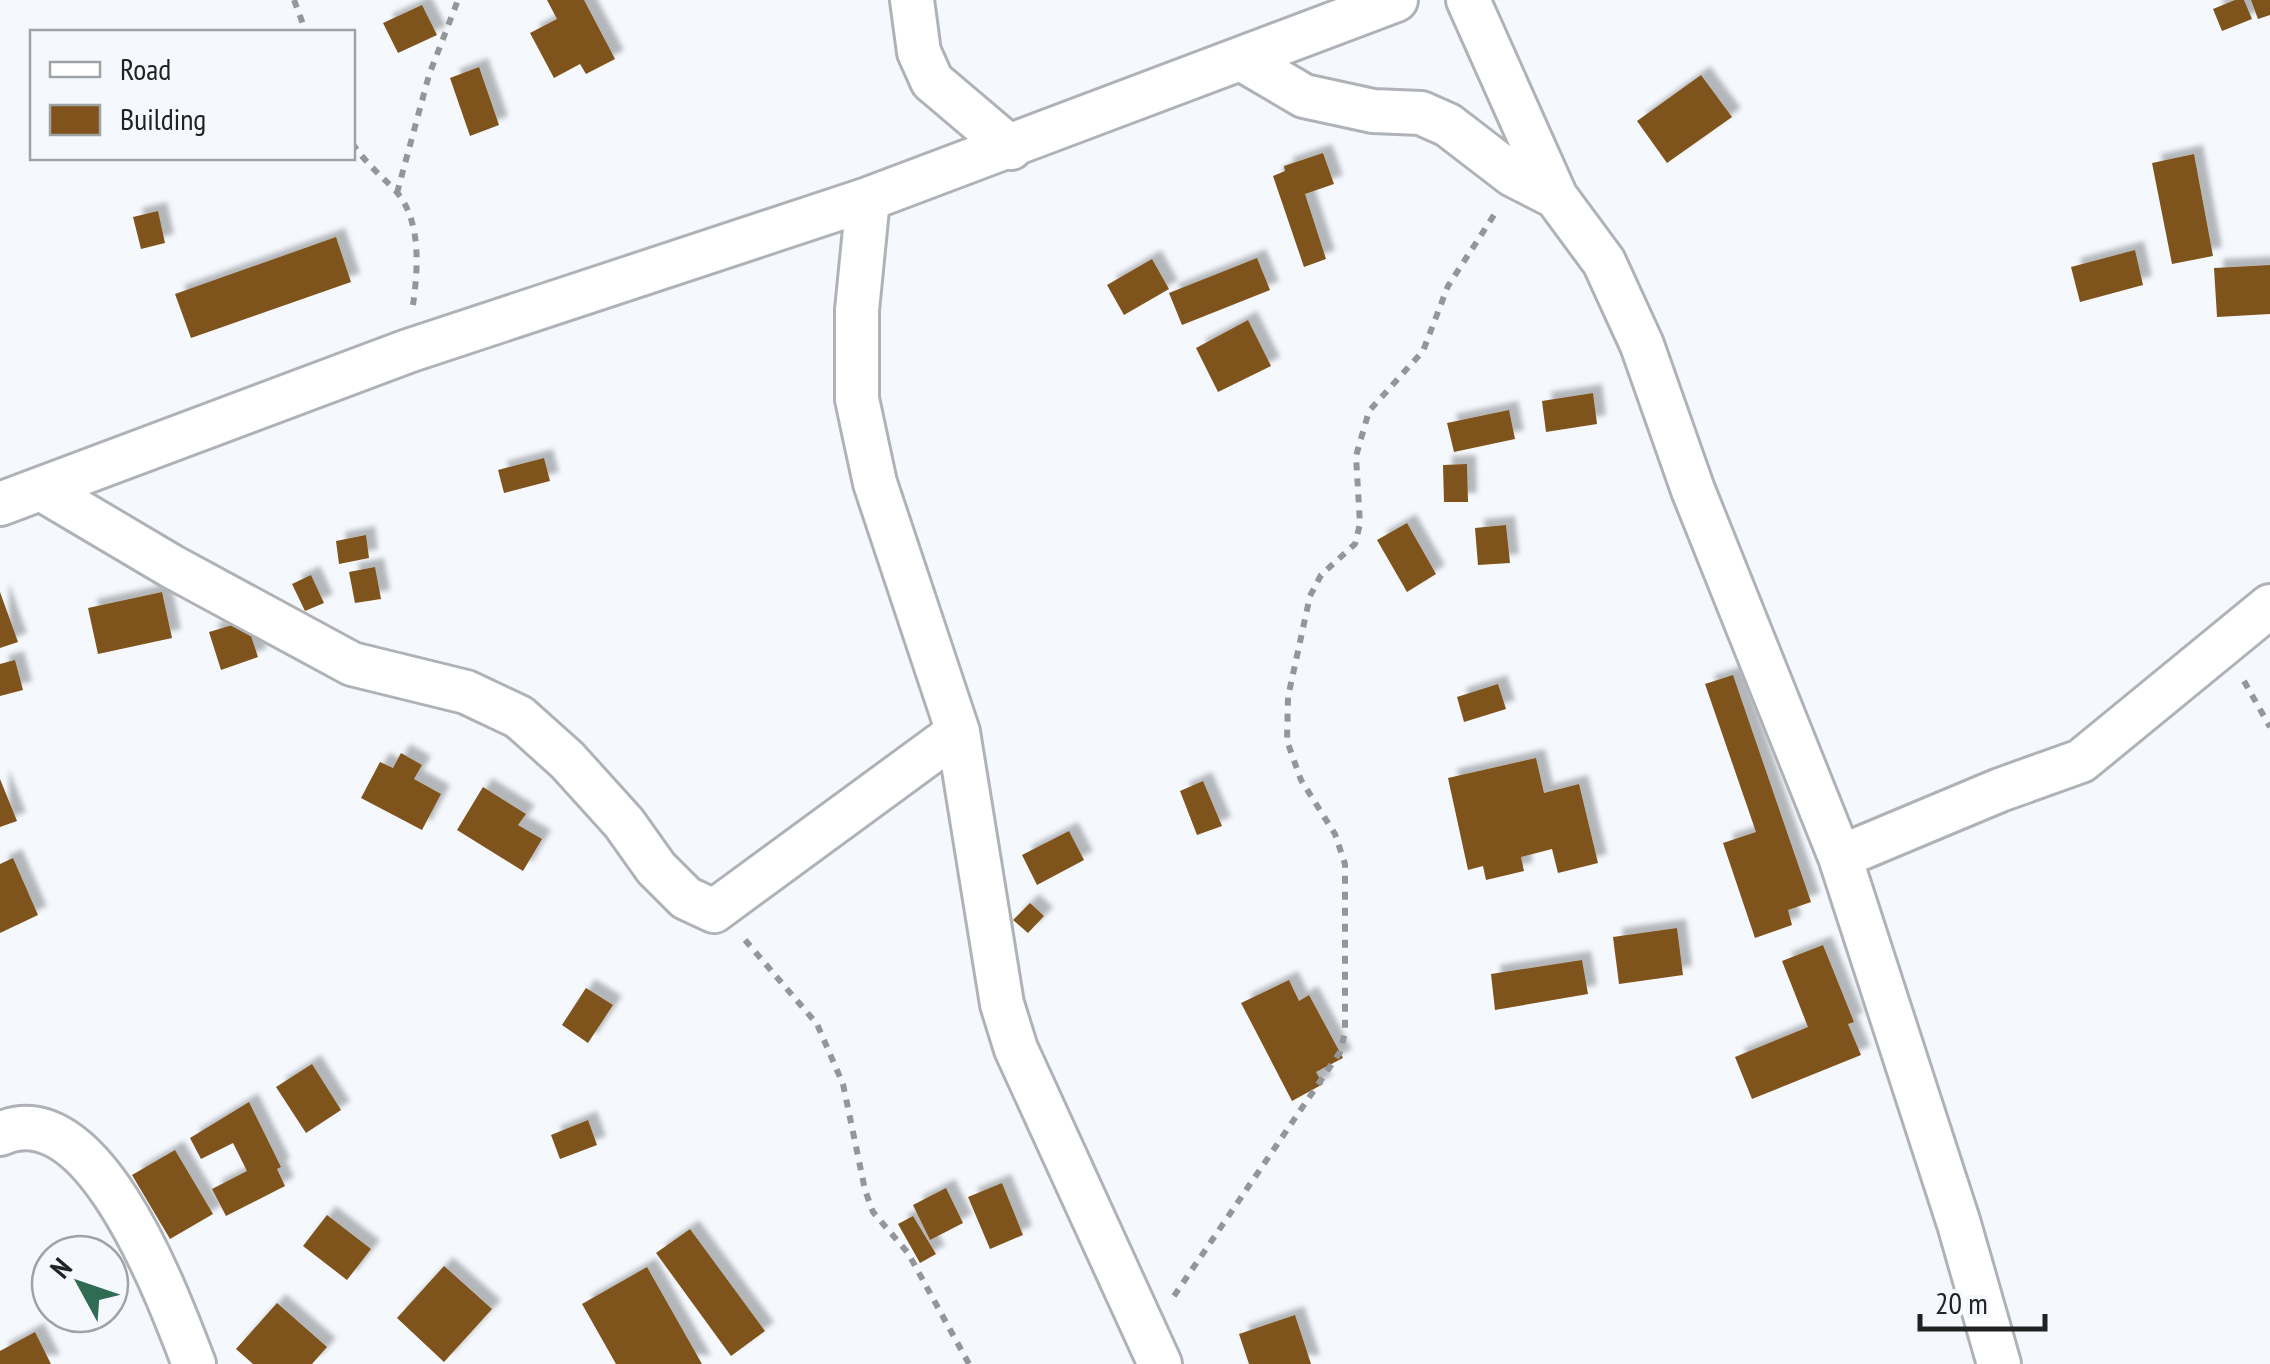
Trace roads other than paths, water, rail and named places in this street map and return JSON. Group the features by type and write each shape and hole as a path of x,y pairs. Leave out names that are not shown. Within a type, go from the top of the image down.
{"street":[{"path":"912,0 919,52 932,80 1011,148"},
{"path":"0,504 408,351 1011,148 1396,0"},
{"path":"1468,0 1556,196 1604,262 1642,345 1693,490 1840,857 1959,1224 1999,1364"},
{"path":"1241,59 1304,96 1334,106 1421,114 1448,125 1513,175 1556,196"},
{"path":"868,199 857,310 857,399 875,483 958,732 1002,1004 1016,1049 1155,1350"},
{"path":"42,489 171,566 352,664 466,692 518,717 567,760 624,823 656,868 686,898 714,911 958,732"},
{"path":"1840,857 2000,790 2081,761 2270,606"},
{"path":"0,1134 15,1127 68,1139 95,1170 154,1262 194,1364"}]}
